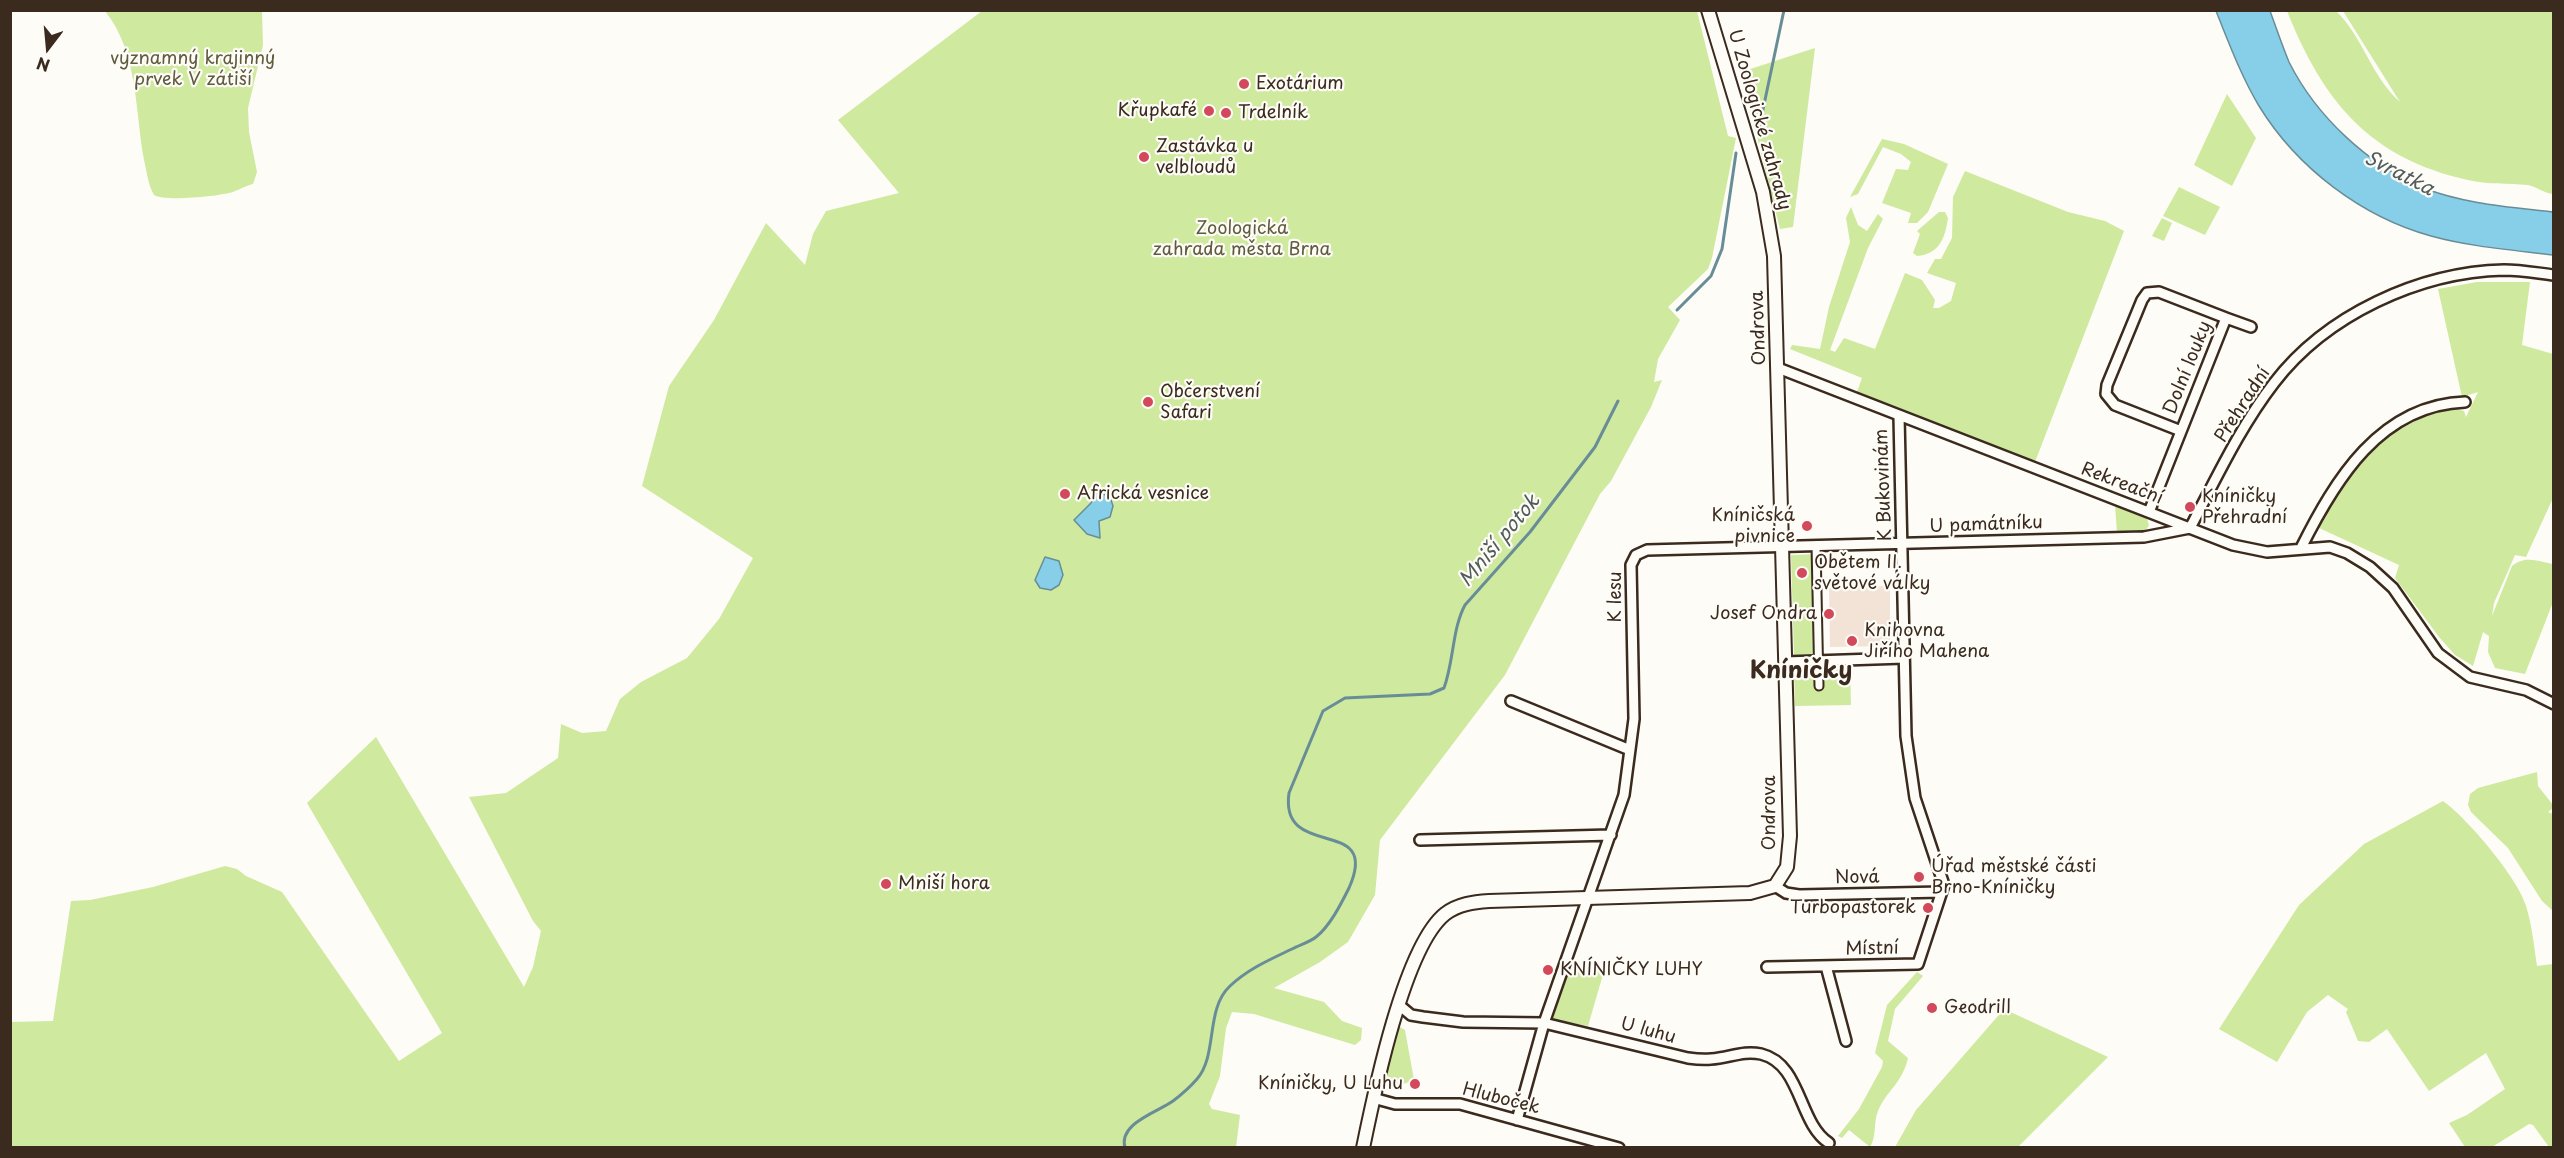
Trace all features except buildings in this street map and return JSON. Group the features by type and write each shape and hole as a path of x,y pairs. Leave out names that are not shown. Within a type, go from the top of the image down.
{"street":[{"name":"U Zoologické zahrady","path":"1708,10 1763,192 1772,239"},
{"name":"Ondrova","path":"1772,239 1778,368 1790,848 1784,874 1774,886"},
{"name":"Přehradní","path":"2190,528 2248,420 2275,381 2312,343 2351,316 2391,294 2434,280 2504,270 2553,275"},
{"name":"Dolní louky","path":"2181,431 2115,405 2106,394 2107,385 2142,300 2147,293 2159,292 2251,327"},
{"name":"Dolní louky","path":"2149,512 2226,318"},
{"name":"Rekreační","path":"1778,368 2233,546 2267,552 2301,548 2330,548 2348,553 2370,567 2393,588 2438,652 2470,677 2526,690 2553,704"},
{"path":"2301,548 2322,507 2343,474 2372,441 2400,421 2435,407 2465,402"},
{"name":"K Bukovinám","path":"1899,416 1906,736 1915,798 1944,885 1918,964"},
{"name":"U památníku","path":"1783,546 2144,537 2190,528"},
{"path":"1816,545 1819,686"},
{"name":"K lesu","path":"1517,1120 1544,1023 1590,898 1624,795 1634,719 1631,565 1636,555 1647,550 1783,546"},
{"path":"1785,662 1905,658"},
{"path":"1511,701 1630,750"},
{"path":"1420,840 1611,835"},
{"path":"1363,1148 1373,1098 1399,1005 1426,938 1436,923 1449,911 1468,903 1489,901 1732,895 1761,891 1774,886"},
{"name":"Nová","path":"1774,886 1786,893 1799,895 1942,892"},
{"path":"1918,964 1927,971"},
{"name":"Místní","path":"1767,967 1918,964"},
{"name":"Místní","path":"1826,966 1846,1041"},
{"name":"U luhu","path":"1399,1005 1411,1015 1463,1022 1544,1023 1688,1059 1712,1059 1743,1052 1762,1054 1785,1070 1818,1136 1828,1143"},
{"name":"Hluboček","path":"1373,1098 1395,1104 1460,1104 1620,1148"}],"shaded area":[{"path":"1890,586 1890,646 1830,647 1829,588"}],"green space":[{"name":"významný krajinný prvek V zátiší","path":"105,11 262,11 263,45 248,108 249,132 257,172 253,184 233,192 205,197 169,198 154,195 144,160 134,82 129,63 116,27"},
{"name":"Zoologická zahrada města Brna","path":"982,11 1697,11 1728,136 1736,138 1708,269 1668,307 1680,320 1658,359 1654,382 1662,380 1651,407 1611,481 1600,494 1505,675 1380,840 1375,895 1348,942 1320,962 1274,988 1324,1002 1342,1021 1362,1028 1361,1040 1355,1045 1254,1014 1232,1012 1226,1028 1220,1076 1209,1104 1212,1109 1240,1115 1236,1147 11,1147 10,1022 53,1021 71,901 90,900 153,887 225,866 237,869 246,876 282,892 399,1061 442,1033 307,803 376,737 524,987 533,967 541,931 533,921 469,797 506,793 558,758 561,724 582,733 606,731 620,699 641,682 687,658 719,619 753,558 642,486 669,386 714,320 766,223 805,265 813,234 826,211 899,193 838,120"},
{"path":"2287,11 2336,11 2353,33 2390,92 2400,102 2343,11 2553,11 2553,194 2528,185 2475,182 2433,170 2403,157 2377,141 2354,121 2334,98 2301,43"},
{"path":"1815,48 1793,227 1780,229 1741,72"},
{"path":"2227,94 2256,138 2232,186 2194,165"},
{"path":"1882,139 1904,144 1948,164 1928,212 1917,223 1908,223 1911,213 1882,203 1896,169 1908,170 1911,162 1901,154 1883,147 1858,194 1850,197"},
{"path":"1965,171 2068,212 2105,221 2124,231 2035,462 1890,404 1885,403 1883,406 1876,403 1877,400 1857,392 1862,378 1790,349 1792,345 1820,349 1829,307 1850,242 1846,218 1851,207 1858,225 1867,231 1878,214 1883,219 1868,248 1830,350 1835,352 1844,338 1875,349 1905,273 1922,280 1935,300 1933,308 1939,308 1951,301 1956,283 1927,273 1935,259 1941,259 1952,238 1953,197"},
{"path":"2179,187 2220,207 2205,235 2163,216"},
{"path":"1939,212 1945,212 1948,218 1943,239 1936,249 1925,255 1917,256 1913,253 1920,234 1917,231"},
{"path":"2162,218 2172,223 2164,241 2152,236"},
{"path":"2477,282 2530,282 2522,345 2553,354 2553,498 2526,557 2515,555 2494,603 2492,616 2512,566 2527,560 2553,564 2553,602 2525,674 2495,668 2488,652 2489,636 2483,632 2473,666 2455,655 2395,578 2399,565 2317,527 2349,469 2399,426 2402,428 2432,413 2448,409 2464,411 2466,417 2478,392 2462,397 2438,289"},
{"path":"2115,505 2146,516 2149,525 2146,530 2117,533"},
{"path":"1820,554 1822,652 1825,654 1794,655 1791,555"},
{"path":"1850,665 1851,705 1795,706 1794,668"},
{"path":"2537,772 2538,786 2553,805 2548,812 2553,814 2553,911 2542,901 2508,848 2471,812 2468,805 2470,794 2478,788"},
{"path":"2443,801 2490,849 2521,894 2530,921 2537,966 2553,964 2553,1147 2549,1147 2533,1125 2529,1124 2492,1147 2465,1147 2449,1123 2467,1115 2505,1089 2486,1053 2429,1091 2387,1029 2369,1042 2358,1041 2346,1012 2348,1009 2328,995 2307,1012 2277,1062 2219,1029 2299,905 2364,844"},
{"path":"1565,971 1604,971 1588,1026 1550,1019"},
{"path":"1917,972 1923,976 1895,1009 1888,1041 1908,1058 1902,1074 1878,1111 1872,1143 1870,1147 1849,1130 1842,1138 1838,1136 1859,1109 1882,1067 1883,1061 1875,1053 1887,1005"},
{"path":"2004,1009 2108,1057 2018,1147 1895,1147 1916,1110"},
{"path":"1398,1026 1405,1030 1414,1080 1387,1090 1383,1082"}],"water":[{"path":"2216,11 2270,11 2289,62 2300,82 2329,120 2364,152 2403,178 2455,198 2553,212 2553,255 2477,246 2405,228 2356,203 2333,187 2292,150 2274,129 2241,71"},
{"path":"1097,491 1110,497 1113,506 1110,517 1099,521 1100,538 1087,534 1074,520 1091,503"},
{"path":"1045,557 1059,561 1063,575 1059,585 1051,590 1040,588 1035,580"}],"waterway":[{"name":"Mniší potok","path":"1758,133 1784,10"},
{"name":"Mniší potok","path":"1677,310 1711,276 1722,249 1736,153"},
{"name":"Mniší potok","path":"1125,1148 1124,1139 1133,1125 1173,1101 1197,1079 1208,1058 1217,1007 1230,986 1259,965 1316,937 1339,908 1349,888 1355,866 1352,852 1342,844 1299,827 1290,814 1289,793 1323,711 1345,698 1430,694 1444,688 1458,624 1465,605 1530,532 1595,447 1618,401"}],"place":[{"name":"Exotárium","path":"1244,84"},
{"name":"Křupkafé","path":"1209,111"},
{"name":"Trdelník","path":"1226,113"},
{"name":"Zastávka u velbloudů","path":"1144,157"},
{"name":"Občerstvení Safari","path":"1148,402"},
{"name":"Africká vesnice","path":"1065,494"},
{"name":"Kníničky Přehradní","path":"2190,507"},
{"name":"Kníničská pivnice","path":"1807,526"},
{"name":"Obětem II. světové války","path":"1802,573"},
{"name":"Josef Ondra","path":"1829,614"},
{"name":"Knihovna Jiřího Mahena","path":"1852,641"},
{"name":"Úřad městské části Brno-Kníničky","path":"1919,877"},
{"name":"Mniší hora","path":"886,884"},
{"name":"Turbopastorek","path":"1928,908"},
{"name":"KNÍNIČKY LUHY","path":"1548,970"},
{"name":"Geodrill","path":"1932,1008"},
{"name":"Kníničky, U Luhu","path":"1415,1084"}],"district":[{"name":"Kníničky","path":"1801,671"}],"water label":[{"name":"Svratka","path":"2399,174"}]}
